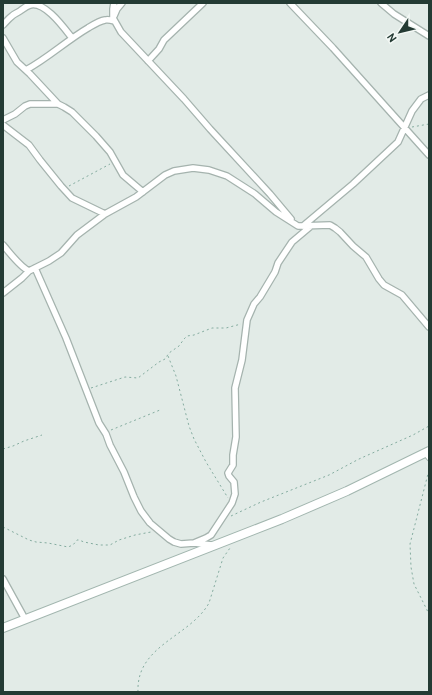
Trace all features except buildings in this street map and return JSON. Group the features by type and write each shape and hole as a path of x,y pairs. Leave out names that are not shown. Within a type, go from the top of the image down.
{"street":[{"path":"114,3 112,9 113,20 121,32 270,194 295,224"},
{"path":"113,20 116,9 122,3"},
{"path":"148,61 164,40 203,3"},
{"path":"290,3 388,108 429,155"},
{"path":"381,3 394,14 429,36"},
{"path":"3,25 25,6 35,5 43,8 55,17 72,38"},
{"path":"26,70 72,38 103,20 113,20"},
{"path":"3,38 17,62 58,104"},
{"path":"303,226 353,184 398,142 405,129 412,110 418,102 429,95"},
{"path":"3,120 15,114 28,104 49,103 58,104 64,107 72,112 96,136 110,152 123,175 143,192"},
{"path":"3,124 29,145 60,186 72,198 105,214"},
{"path":"3,293 29,271 61,253 77,235 105,214 136,197 165,175 174,171 193,168 209,170 227,176 255,194 276,212 295,224 300,226 330,225 335,228 366,257 384,285 402,296 429,327"},
{"path":"194,543 211,535 231,504 235,494 234,485 228,473 233,465 236,437 235,388 242,360 247,322 254,304 265,290 275,272 278,262 292,242 311,226"},
{"path":"3,245 26,270 29,271"},
{"path":"35,268 79,369 85,390 99,423 142,511 150,522 169,540 181,544 194,543 215,545"},
{"path":"3,628 282,519 428,455"},
{"path":"3,579 26,619"}],"path":[{"path":"405,129 429,124"},
{"path":"60,186 69,186 93,174 108,164 113,164 118,167"},
{"path":"85,390 125,378 139,378 165,359 170,352 179,346 187,336 194,336 212,328 226,328 247,322"},
{"path":"168,355 176,376 189,426 194,439 231,504"},
{"path":"105,433 160,410"},
{"path":"228,517 239,511 329,475 429,426"},
{"path":"3,449 42,435"},
{"path":"429,470 410,544 411,567 414,584 429,614"},
{"path":"3,527 29,540 68,547 73,545 77,540 99,545 110,545 119,540 135,535 156,532 162,533"},
{"path":"138,692 137,685 146,661 159,648 199,616 206,608 224,558 232,545"}]}
